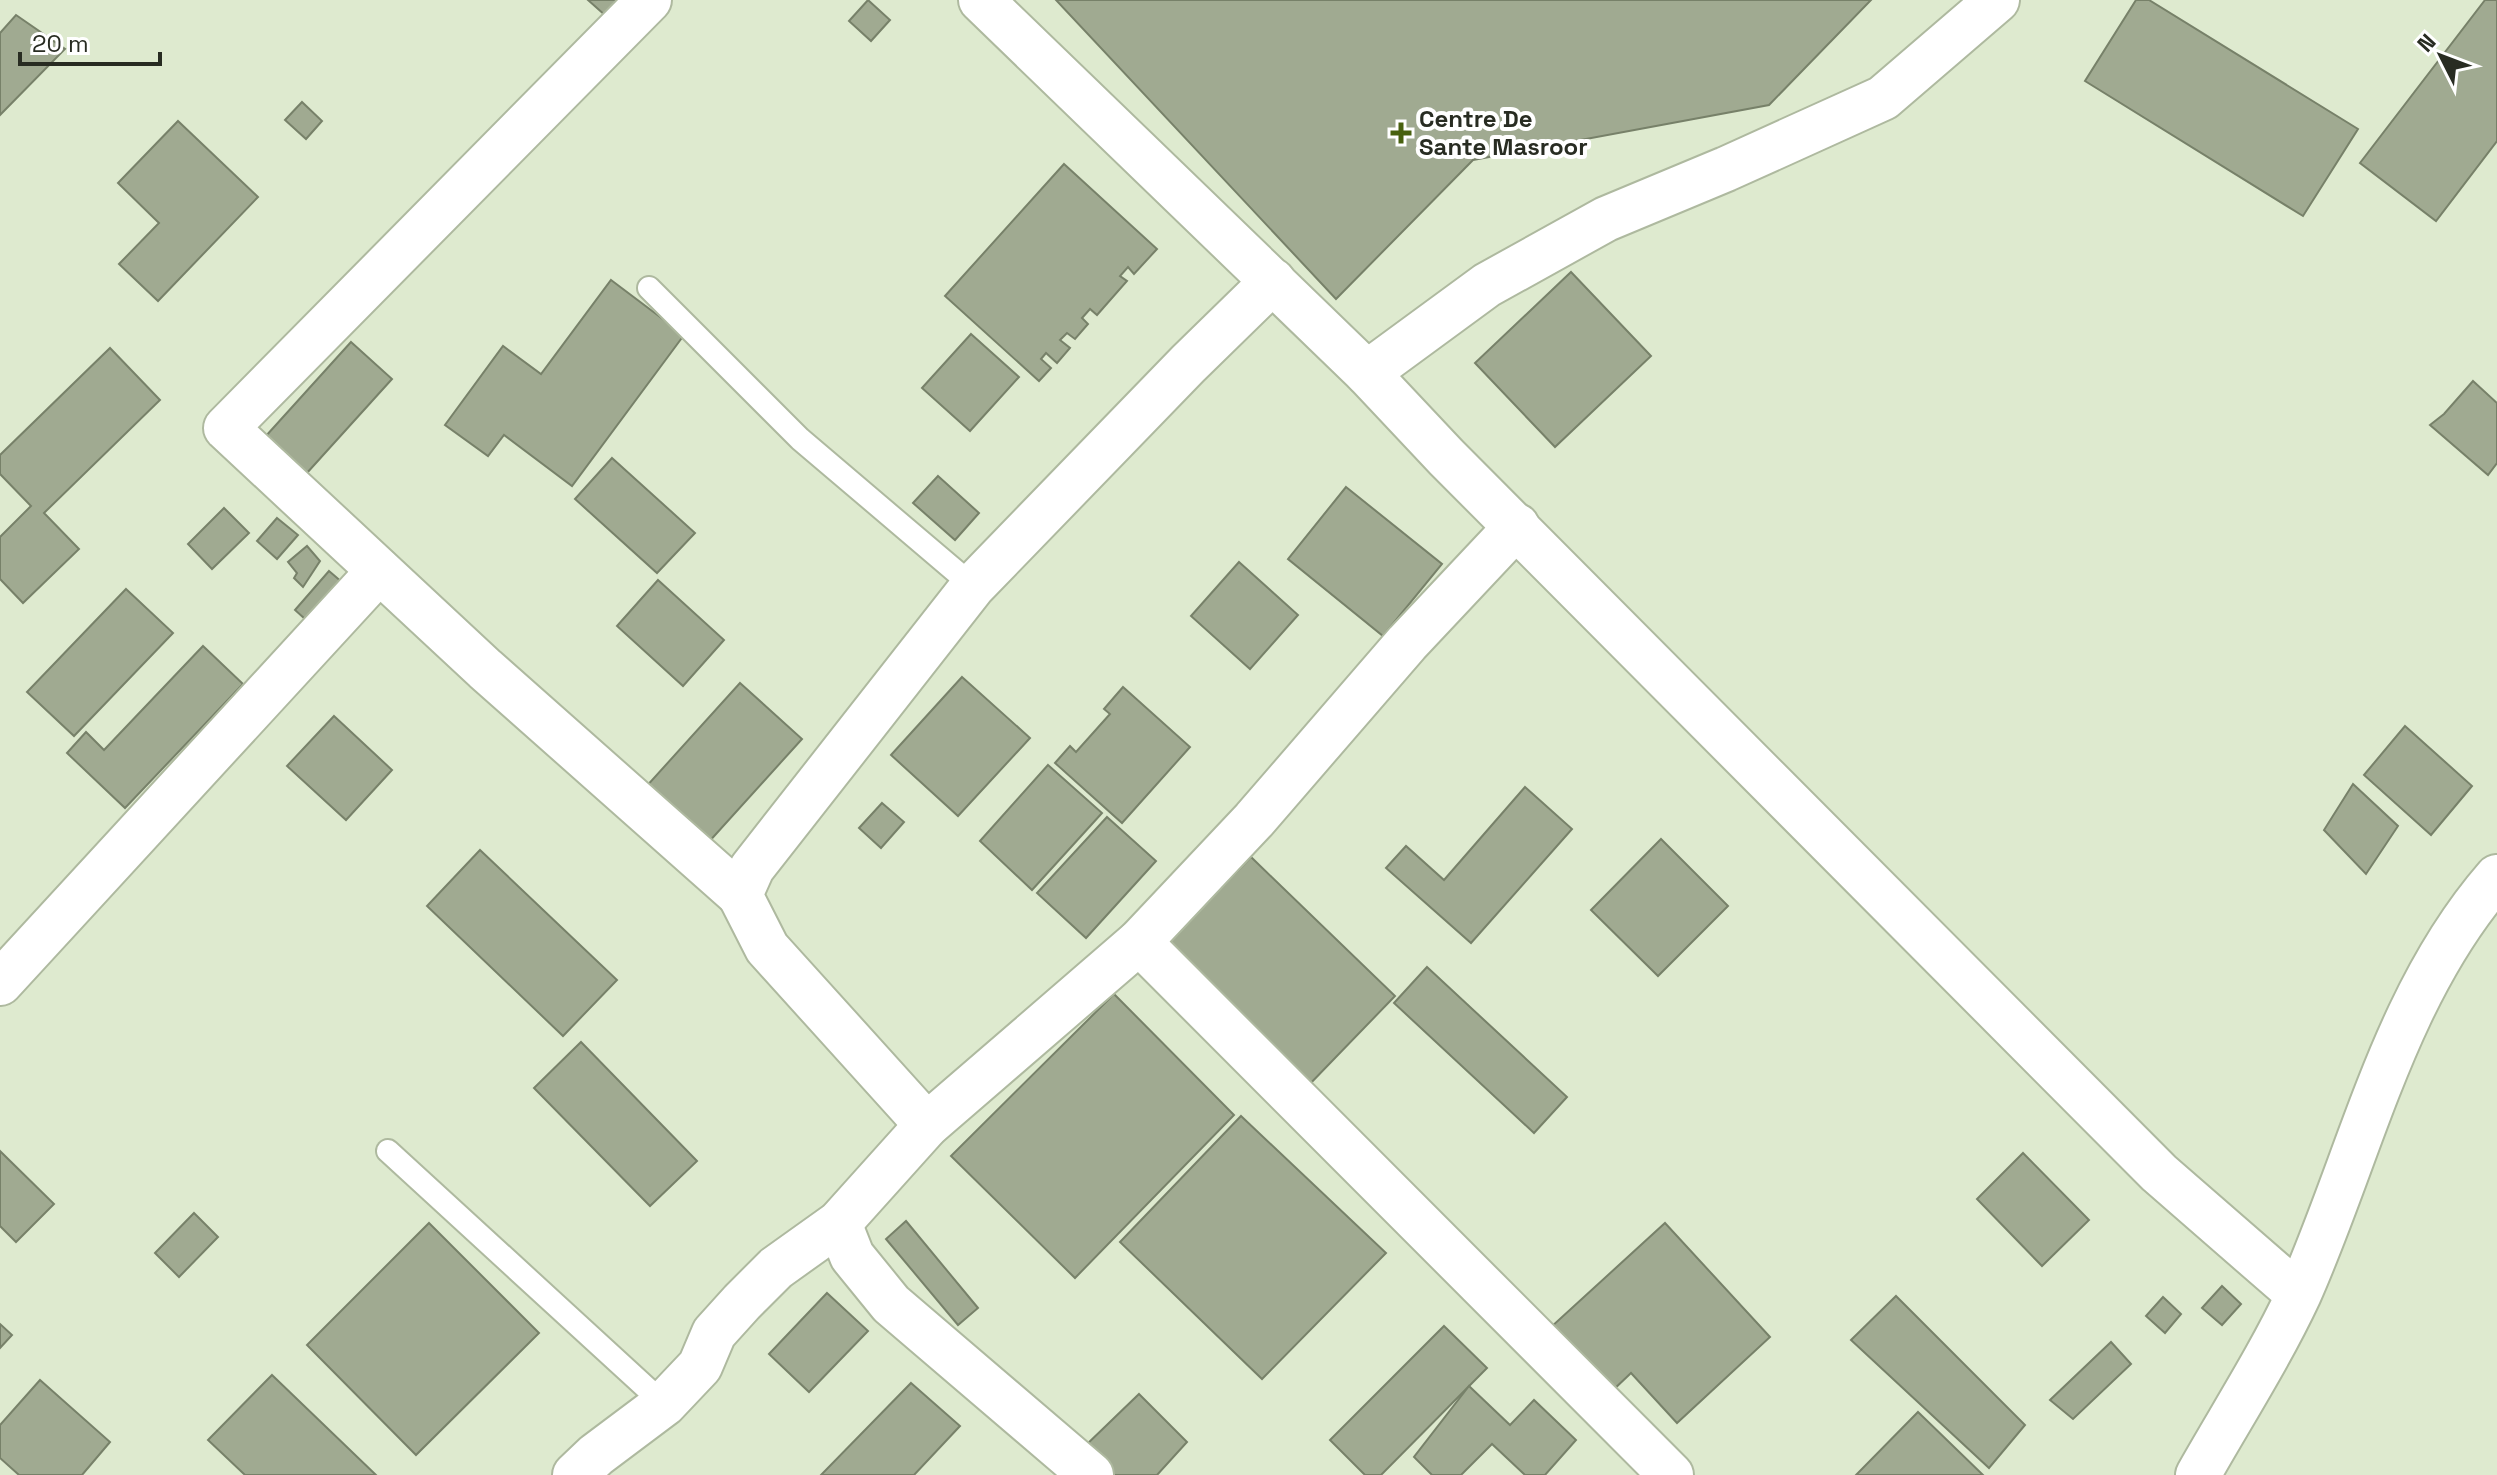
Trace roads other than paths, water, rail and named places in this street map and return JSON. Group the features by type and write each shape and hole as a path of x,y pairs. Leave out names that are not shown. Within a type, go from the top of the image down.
{"street":[{"path":"649,0 226,428 485,669 740,895 767,948 927,1125"},
{"path":"981,0 1367,373 1446,457 2159,1173 2298,1294"},
{"path":"1367,373 1487,285 1606,219 1883,98 1997,0"},
{"path":"740,895 752,868 973,586 1273,281"},
{"path":"575,1475 596,1455 664,1404 700,1366 714,1333 742,1302 776,1268 839,1223 927,1125 1139,942 1254,820 1407,643 1517,526"},
{"path":"0,983 379,571"},
{"path":"2198,1475 2254,1379 2298,1294 2368,1114 2439,956 2475,902 2497,877"},
{"path":"1139,942 1671,1475"},
{"path":"839,1223 852,1256 891,1304 1091,1475"}],"lane":[{"path":"649,288 800,439 973,586"},
{"path":"388,1151 664,1404"}],"place":[{"name":"Centre De Sante Masroor","path":"1401,133"}]}
